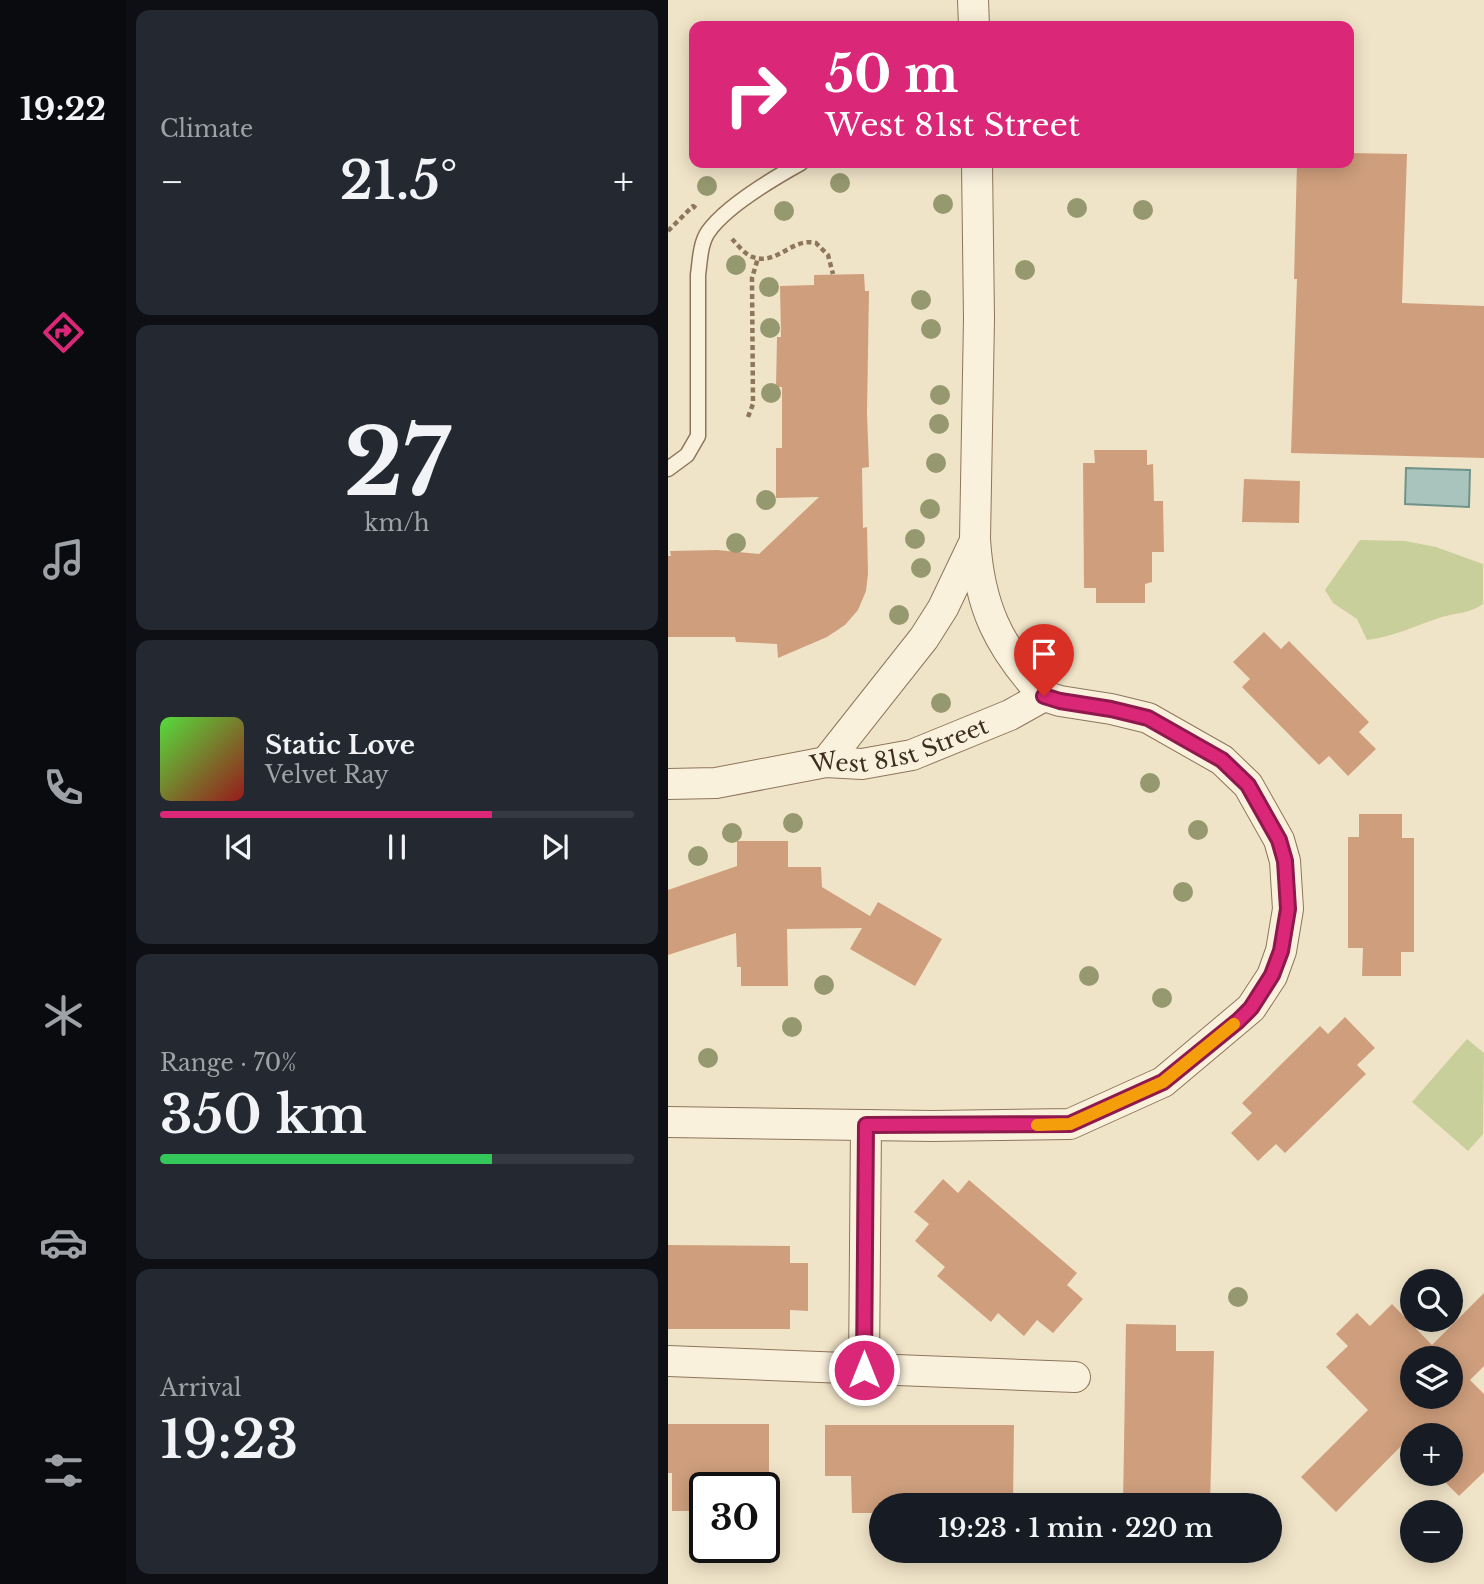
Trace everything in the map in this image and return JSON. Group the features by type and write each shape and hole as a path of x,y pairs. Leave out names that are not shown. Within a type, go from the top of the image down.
{"street":[{"path":"973,0 974,21"},
{"path":"668,1122 1070,1124 1163,1082 1238,1021 1251,1008 1272,975 1281,951 1288,909 1285,861 1279,840 1248,785 1213,754 1148,718 1044,696 1025,675 990,618 981,593 975,539 979,319 977,168"},
{"path":"826,762 925,638 943,608 975,539"},
{"name":"West 81st Street","path":"668,784 716,783 826,762 862,764 912,755 1010,715 1044,696"},
{"path":"864,1370 866,1125"},
{"path":"668,1361 1075,1377"}],"lane":[{"path":"668,469 687,455 698,436 698,275 700,257 708,233 761,187 793,168"}],"path":[{"path":"668,231 693,206 703,215"},
{"path":"732,239 749,255 758,258 778,256 797,243 811,242 825,250 832,274"},
{"path":"748,417 753,404 752,278 758,258"}],"green space":[{"path":"1360,540 1405,541 1436,547 1483,564 1483,604 1468,611 1367,640 1357,619 1333,603 1325,590"},
{"path":"1467,1039 1484,1053 1483,1134 1468,1151 1412,1102"}],"water":[{"path":"1406,468 1470,470 1469,507 1405,504"}],"building":[{"path":"1354,153 1407,154 1402,303 1484,306 1484,458 1291,453 1297,279 1294,279 1297,168 1354,168"},
{"path":"864,274 865,291 869,291 869,467 862,468 863,528 867,527 868,574 866,591 858,610 845,625 827,637 778,658 777,644 736,642 735,637 668,637 670,551 717,550 759,554 819,497 776,498 776,448 782,448 782,387 776,387 777,337 781,337 780,286 814,285 814,275"},
{"path":"1094,450 1147,450 1147,465 1153,464 1154,501 1163,501 1164,552 1152,552 1152,582 1145,584 1145,603 1096,603 1096,588 1084,588 1083,463 1095,463"},
{"path":"1244,479 1300,481 1299,523 1242,522"},
{"path":"1264,632 1281,649 1289,641 1369,722 1359,732 1376,749 1348,776 1329,756 1319,765 1242,687 1250,679 1233,662"},
{"path":"1359,814 1402,814 1402,838 1414,838 1414,952 1401,952 1401,976 1362,976 1363,948 1348,948 1348,837 1359,837"},
{"path":"737,841 788,841 788,867 821,867 822,887 870,916 878,902 942,939 915,986 850,949 862,928 787,929 788,986 741,986 741,967 737,967 736,933 668,955 668,890 737,866"},
{"path":"1345,1017 1375,1048 1357,1065 1366,1074 1285,1153 1276,1144 1258,1161 1231,1133 1252,1113 1242,1103 1320,1026 1328,1034"},
{"path":"943,1179 958,1193 969,1180 1077,1273 1067,1285 1083,1299 1053,1333 1037,1320 1024,1336 998,1313 991,1322 937,1276 945,1267 915,1241 929,1224 914,1212"},
{"path":"668,1245 790,1246 790,1263 808,1263 808,1311 790,1310 790,1329 668,1329"},
{"path":"1484,1293 1484,1366 1470,1380 1484,1394 1484,1472 1459,1496 1449,1486 1463,1486 1463,1423 1400,1423 1400,1447 1336,1512 1301,1477 1368,1410 1326,1367 1348,1346 1336,1334 1357,1313 1370,1326 1392,1304 1400,1312 1400,1332 1419,1332 1432,1345 1445,1332 1463,1332 1463,1314"},
{"path":"1126,1324 1176,1325 1176,1351 1214,1351 1210,1493 1123,1493"},
{"path":"668,1424 769,1424 769,1472 689,1472 689,1511 672,1511 672,1473 668,1473"},
{"path":"825,1425 1014,1425 1013,1493 869,1493 869,1513 852,1513 851,1476 825,1476"}],"slow traffic":[{"path":"1037,1125 1070,1124 1163,1082 1234,1024"}],"route":[{"path":"864,1370 866,1125 1070,1124 1163,1082 1238,1021 1261,993 1272,975 1281,951 1288,909 1285,861 1279,840 1248,785 1222,760 1148,718 1044,696"}]}
